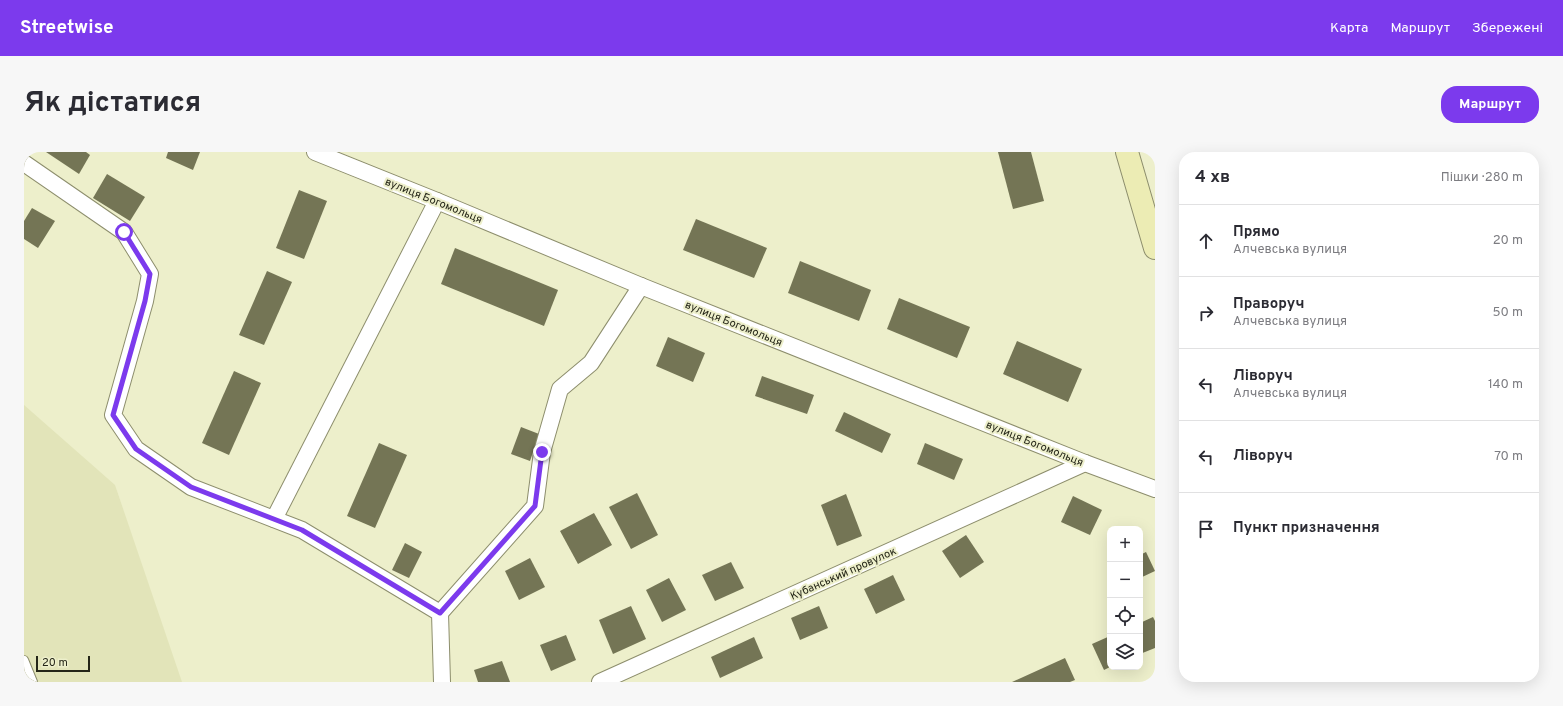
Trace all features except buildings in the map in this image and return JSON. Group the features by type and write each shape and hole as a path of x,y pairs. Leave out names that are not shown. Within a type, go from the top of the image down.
{"street":[{"name":"вулиця Богомольця","path":"315,152 641,286 1085,463 1155,489"},
{"path":"1127,152 1155,248"},
{"path":"24,163 124,232 150,274 145,301 113,415 136,449 191,487 302,530 440,613"},
{"path":"274,519 437,201"},
{"path":"442,682 440,613 535,506 542,452 560,389 591,363 641,286"},
{"name":"Кубанський провулок","path":"600,682 1085,463"}],"lane":[{"path":"24,660 33,682"}],"shaded area":[{"path":"24,405 115,485 182,682 24,682"}],"route":[{"path":"124,232 150,274 145,301 113,415 136,449 191,487 302,530 440,613 535,506 542,452"}]}
